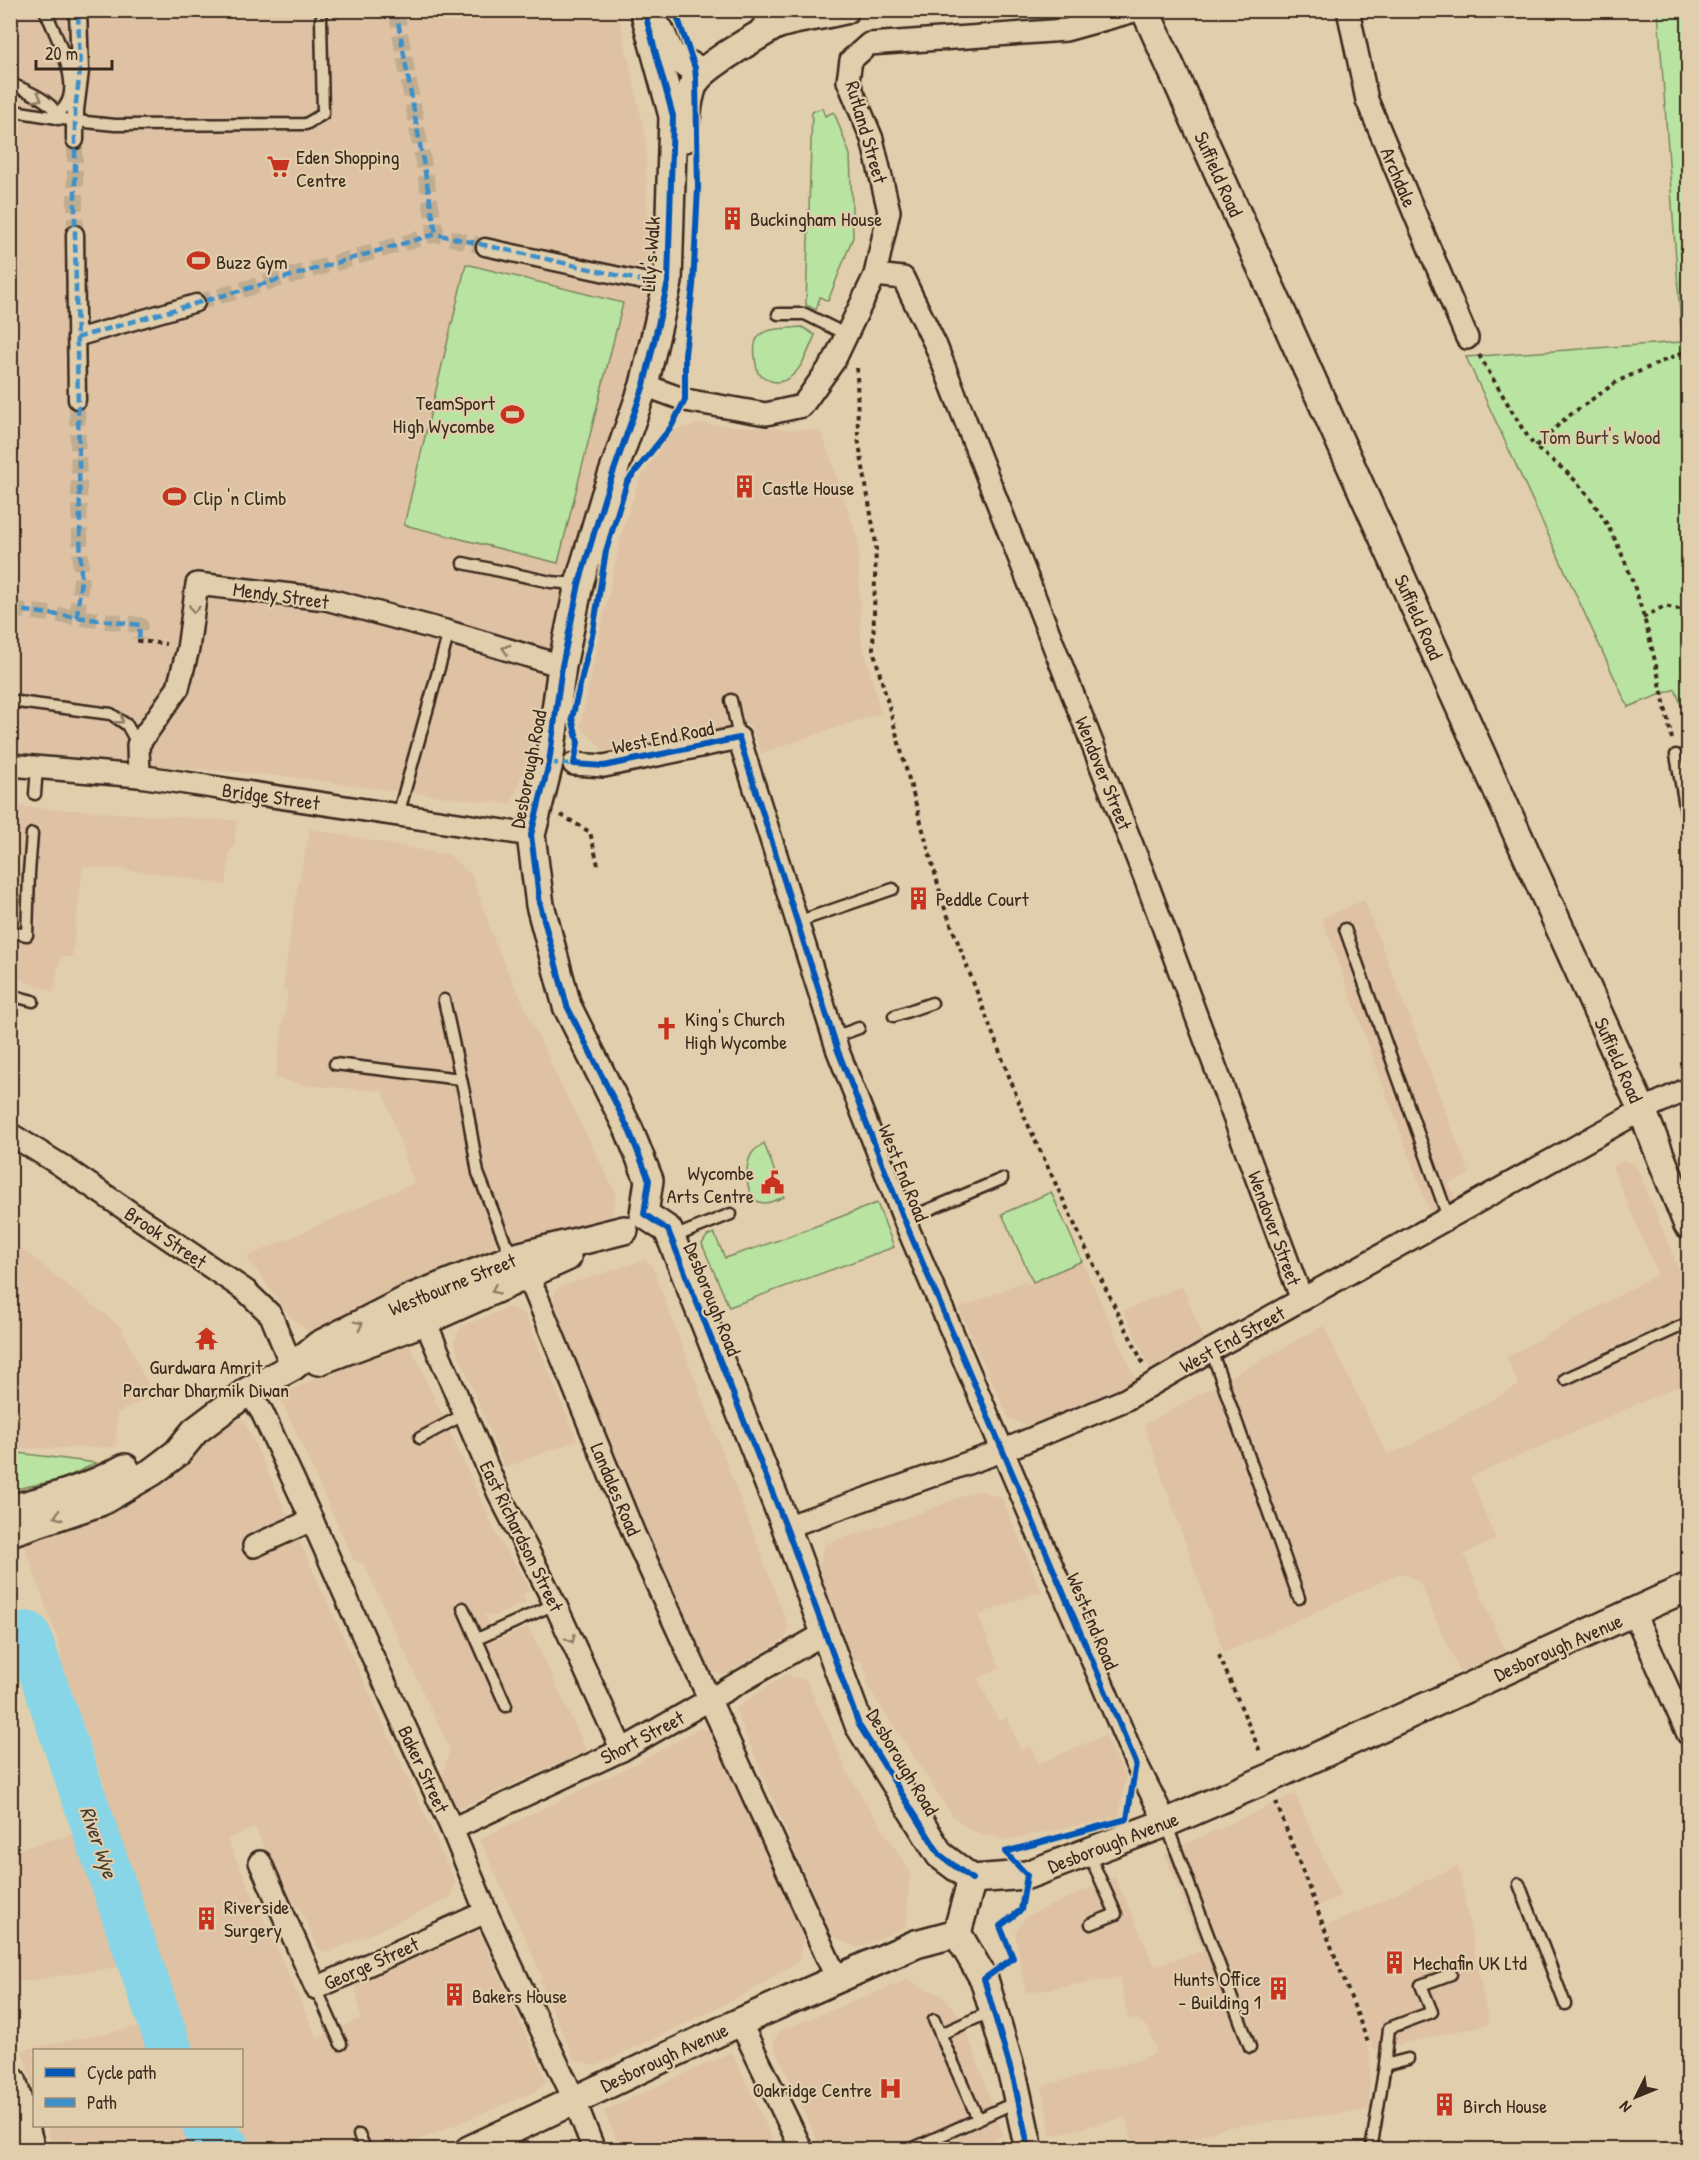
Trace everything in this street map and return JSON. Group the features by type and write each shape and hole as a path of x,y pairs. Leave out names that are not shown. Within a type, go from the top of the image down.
{"main road":[{"path":"10,2083 28,2150"}],"street":[{"path":"75,140 75,110 80,71 78,10"},
{"name":"Lily's Walk","path":"605,496 653,388 681,284 679,117 644,10"},
{"path":"651,10 671,56 695,68"},
{"path":"679,117 683,87 695,68 710,54 779,23 845,10"},
{"name":"Rutland Street","path":"653,388 685,400 766,414 802,406 834,361 875,275 889,211 872,139 848,81 851,60 869,44 1066,30 1138,10"},
{"name":"Suffield Road","path":"1145,10 1642,1110 1689,1226"},
{"name":"Archdale","path":"1348,10 1367,100 1467,338"},
{"path":"679,117 696,79 717,62 779,23"},
{"path":"75,234 77,400"},
{"path":"485,247 643,281"},
{"name":"Wendover Street","path":"875,275 903,278 936,346 1145,878 1302,1300"},
{"path":"76,338 196,303"},
{"name":"Desborough Road","path":"605,496 579,584 562,666 549,763 531,835 540,905 567,1006 629,1130 649,1180 634,1222 668,1230 786,1527 859,1725 940,1855 972,1880"},
{"name":"Mendy Street","path":"138,745 178,688 188,647 197,584 326,599 449,632 562,666"},
{"name":"West End Road","path":"574,764 604,766 739,738 834,1037 904,1220 1136,1762 1166,1823"},
{"path":"138,745 139,776"},
{"name":"Bridge Street","path":"10,765 139,776 531,835"},
{"name":"West End Street","path":"786,1527 1002,1452 1125,1400 1642,1110 1689,1089"},
{"name":"Brook Street","path":"10,1134 59,1164 246,1292 271,1315 292,1367"},
{"name":"Westbourne Street","path":"10,1532 100,1502 152,1472 177,1453 195,1431 248,1390 292,1367 319,1345 411,1298 522,1266 634,1222"},
{"name":"Westbourne Street","path":"292,1367 324,1360 425,1321 522,1266"},
{"name":"Landales Road","path":"522,1266 634,1534 837,1979"},
{"name":"East Richardson Street","path":"425,1321 498,1492 555,1604 622,1750"},
{"name":"Baker Street","path":"248,1390 262,1412 312,1520 452,1829 486,1912 574,2099 594,2150"},
{"name":"Westbourne Street","path":"10,1509 66,1495 104,1480 170,1440 195,1431"},
{"path":"254,1546 312,1520"},
{"name":"Desborough Avenue","path":"972,1880 1027,1875 1166,1823 1689,1587"},
{"path":"1634,1613 1689,1734"},
{"name":"Short Street","path":"452,1829 622,1750 825,1633"},
{"name":"George Street","path":"260,1862 316,1988 486,1912"},
{"path":"972,1880 957,1933 984,1979 1018,2101 1029,2150"},
{"name":"Desborough Avenue","path":"469,2150 740,2022 916,1944 957,1933"},
{"path":"740,2022 802,2150"}],"lane":[{"path":"45,10 68,64 71,94 64,109 57,116"},
{"path":"10,113 14,111 115,125 306,124 323,114 321,19"},
{"path":"10,84 48,103 57,116"},
{"path":"778,314 805,314 846,338"},
{"path":"463,564 551,582 579,584"},
{"path":"399,815 449,632"},
{"path":"731,700 739,738"},
{"path":"10,701 111,714 127,725 138,745"},
{"path":"1676,755 1689,824"},
{"path":"35,794 37,768"},
{"path":"10,932 27,935 28,873 32,834"},
{"path":"797,922 892,889"},
{"path":"1345,929 1448,1217"},
{"path":"10,995 33,1001"},
{"path":"444,1000 478,1173 505,1242 522,1266"},
{"path":"894,1016 932,1003"},
{"path":"834,1037 860,1028"},
{"path":"335,1064 461,1079"},
{"path":"904,1220 1002,1179"},
{"path":"671,1238 731,1214"},
{"path":"1565,1379 1689,1323"},
{"path":"1211,1350 1299,1598"},
{"path":"420,1437 465,1414"},
{"path":"477,1639 555,1604"},
{"path":"463,1608 506,1706"},
{"name":"West End Road","path":"1166,1823 1250,2047"},
{"path":"1088,1852 1116,1914 1091,1924"},
{"path":"1519,1884 1565,2004"},
{"path":"1371,2150 1389,2028 1432,2012 1421,1985 1451,1974"},
{"path":"316,1988 341,2044"},
{"path":"940,2034 993,2011"},
{"path":"934,2020 978,2119"},
{"path":"1385,2065 1408,2059"},
{"path":"909,2150 1018,2101"},
{"path":"359,2135 366,2150"}],"path":[{"path":"846,338 857,366 858,438 876,544 873,649 944,906 1025,1118 1087,1251 1154,1384"},
{"path":"1467,338 1535,447 1580,485 1612,529 1654,654 1676,755"},
{"path":"1535,447 1567,417 1618,381 1689,350"},
{"path":"1689,548 1687,611 1689,626"},
{"path":"1643,618 1665,606 1687,611"},
{"path":"139,639 139,641 188,647"},
{"path":"539,802 590,832 599,869"},
{"path":"1219,1655 1269,1778 1372,2053"}],"shaded area":[{"path":"10,11 618,11 645,135 651,307 527,761 511,804 292,777 187,768 11,758"},
{"path":"699,424 821,431 858,540 861,639 881,713 761,753 750,724 604,751 580,726 622,531 638,483 671,431"},
{"path":"10,806 237,821 234,849 230,849 226,885 159,873 83,866 72,957 61,956 53,992 11,975"},
{"path":"310,829 449,855 472,876 495,943 560,1083 616,1194 610,1225 536,1243 310,1334 285,1310 247,1257 414,1183 383,1091 304,1085 275,1078 288,992 283,989 296,895"},
{"path":"1364,900 1470,1175 1449,1183 1458,1204 1432,1218 1322,918"},
{"path":"1623,1161 1636,1166 1688,1291 1688,1382 1470,1477 1496,1539 1464,1554 1505,1652 1460,1672 1419,1581 1401,1573 1224,1653 1144,1425 1323,1326 1387,1454 1407,1447 1519,1385 1507,1357 1658,1274 1612,1167"},
{"path":"11,1241 121,1327 153,1396 117,1413 116,1447 11,1449"},
{"path":"645,1260 652,1266 789,1628 785,1639 723,1675 704,1669 553,1302 557,1288"},
{"path":"1082,1261 1137,1382 1036,1429 1009,1418 959,1309 1024,1281 1026,1285"},
{"path":"1182,1286 1206,1343 1152,1372 1124,1311"},
{"path":"509,1307 525,1314 577,1440 505,1468 454,1343 460,1327"},
{"path":"407,1338 500,1542 525,1579 530,1591 522,1595 525,1602 495,1616 484,1613 497,1641 528,1627 587,1751 462,1807 450,1804 440,1783 450,1750 364,1564 353,1559 279,1395"},
{"path":"233,1419 244,1420 455,1881 451,1898 327,1953 318,1948 299,1907 292,1910 255,1827 227,1839 317,2038 360,2019 355,1982 478,1930 547,2081 536,2091 397,2149 234,2149 219,2134 216,2127 243,2127 243,2049 182,2049 177,2038 157,1990 103,1781 62,1667 60,1646 24,1544 28,1531 115,1506"},
{"path":"978,1490 1002,1498 1041,1591 978,1615 1000,1668 978,1678 998,1721 1007,1717 1020,1750 1031,1746 1039,1764 1105,1735 1126,1777 1119,1817 1006,1840 970,1830 953,1816 867,1685 868,1677 861,1660 850,1663 819,1566 825,1544 920,1513"},
{"path":"785,1674 807,1681 850,1778 910,1872 906,1927 858,1948 830,1935 735,1709"},
{"path":"700,1728 717,1733 764,1839 803,1937 799,1961 740,1997 596,2066 574,2059 539,1980 543,1978 480,1839 641,1761"},
{"path":"1295,1794 1340,1896 1318,1906 1279,1801"},
{"path":"1275,1803 1370,2053 1369,2110 1228,2127 1159,2149 1134,2149 1126,2117 1051,2136 1042,2086 1137,2061 1156,2052 1149,2028 1137,2019 1129,2020 1119,1977 1026,1993 1015,1932 1027,1916 1115,1877 1155,1966 1203,1951 1165,1854"},
{"path":"80,1832 123,1966 12,1983 11,1851"},
{"path":"1458,1866 1489,2024 1374,2050 1326,1926"},
{"name":"Oakridge Centre","path":"907,1980 941,1995 962,2019 1003,2135 970,2149 935,2149 932,2146 924,2150 821,2149 773,2043 779,2031"},
{"path":"142,2026 151,2049 33,2049 33,2087 22,2050"},
{"path":"732,2052 777,2149 621,2149 604,2111"},
{"path":"46,2127 186,2127 200,2149 54,2149"}],"green space":[{"name":"Tom Burt's Wood","path":"1658,11 1688,11 1688,722 1675,689 1628,707 1466,357 1682,342"},
{"path":"822,108 825,116 834,112 850,155 853,237 828,301 820,297 816,310 806,305 812,112"},
{"name":"TeamSport High Wycombe","path":"466,264 623,303 558,563 404,525"},
{"path":"802,327 815,335 805,359 794,374 780,382 771,381 758,373 754,347 761,334 777,329"},
{"path":"764,1143 784,1197 763,1203 757,1201 750,1192 747,1170 753,1152"},
{"path":"1051,1192 1082,1261 1033,1282 1002,1214"},
{"path":"877,1203 894,1247 729,1307 702,1244 707,1236 714,1233 725,1258"},
{"path":"11,1452 96,1463 63,1479 11,1490"}],"waterway":[{"name":"River Wye","path":"28,1634 170,2049"},
{"name":"River Wye","path":"206,2127 229,2150"}],"tunnel":[{"path":"396,10 436,234"},
{"path":"75,140 75,234"},
{"path":"196,303 436,234 485,247"},
{"path":"77,400 81,579 77,617"},
{"path":"10,609 140,625 139,639"}],"marked path":[{"path":"77,617 81,579 75,234 75,110 80,71 78,10"},
{"path":"396,10 436,234"},
{"path":"76,338 436,234 643,281"},
{"path":"10,609 140,625 139,639"},
{"path":"549,763 574,764"}],"cycle path":[{"path":"644,10 673,116 668,282 644,385 605,496 579,584 562,666 549,763 531,835 540,905 567,1006 629,1130 649,1180 644,1214 668,1230 786,1527 859,1725 940,1855 972,1879"},
{"path":"675,10 695,68 696,79 698,188 693,286 685,354 685,400 671,427 627,482 606,551 593,631 572,718 578,742 574,764 604,766 739,738 838,1051 906,1224 1136,1763 1127,1819 1005,1852 1027,1875 1021,1910 1000,1926 1013,1958 984,1979 1014,2081 1029,2150"}],"place":[{"name":"Eden Shopping Centre","path":"278,167"},
{"name":"Buckingham House","path":"732,218"},
{"name":"Buzz Gym","path":"198,261"},
{"name":"TeamSport High Wycombe","path":"513,414"},
{"name":"Castle House","path":"744,487"},
{"name":"Clip 'n Climb","path":"175,497"},
{"name":"Peddle Court","path":"918,898"},
{"name":"King's Church High Wycombe","path":"667,1029"},
{"name":"Wycombe Arts Centre","path":"772,1183"},
{"name":"Gurdwara Amrit Parchar Dharmik Diwan","path":"206,1338"},
{"name":"Riverside Surgery","path":"206,1918"},
{"name":"Mechafin UK Ltd","path":"1395,1962"},
{"name":"Hunts Office - Building 1","path":"1279,1989"},
{"name":"Bakers House","path":"454,1995"},
{"name":"Oakridge Centre","path":"890,2089"},
{"name":"Birch House","path":"1445,2105"}]}
